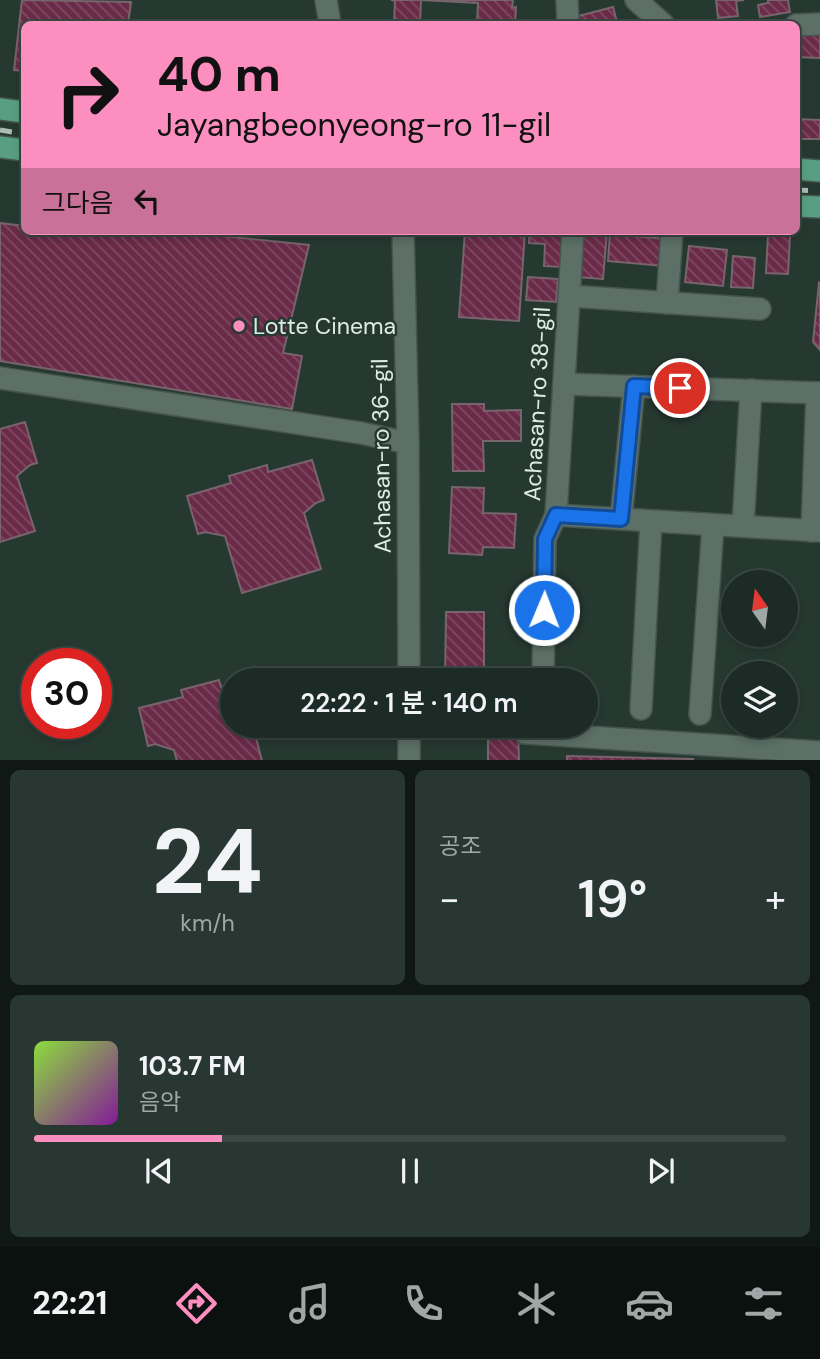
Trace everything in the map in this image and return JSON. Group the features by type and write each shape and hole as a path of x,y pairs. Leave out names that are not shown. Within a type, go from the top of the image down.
{"main road":[{"path":"0,109 21,112"},
{"path":"0,147 21,150"},
{"path":"800,169 820,171"},
{"path":"800,205 820,207"}],"street":[{"path":"326,0 330,21"},
{"path":"567,0 568,21"},
{"path":"636,0 660,21"},
{"path":"800,25 820,24"},
{"name":"Achasan-ro 36-gil","path":"403,235 410,668"},
{"name":"Achasan-ro 38-gil","path":"543,668 545,539 556,515 573,235"},
{"path":"667,303 672,235"},
{"name":"Achasan-ro 38-gil","path":"570,296 760,309"},
{"path":"0,377 361,433 408,443"},
{"path":"556,515 816,531 819,393 564,384"},
{"path":"621,519 634,386"},
{"path":"743,527 751,390"},
{"path":"641,709 652,521"},
{"path":"700,714 713,524"},
{"path":"409,738 409,760"},
{"path":"598,738 820,752"}],"building":[{"path":"22,0 131,2 128,21 21,21 21,71 14,70"},
{"path":"391,0 421,0 420,21 394,21 395,1"},
{"path":"421,0 513,0 512,8 516,7 515,21 477,21 478,3"},
{"path":"716,0 744,0 736,1 738,16 718,18"},
{"path":"768,0 788,0 790,12 760,17 758,5 768,3"},
{"path":"613,7 617,21 572,21 571,18"},
{"path":"800,33 820,34 820,58 800,57"},
{"path":"800,119 820,120 820,139 800,139"},
{"path":"0,223 21,226 21,235 214,235 309,245 283,353 302,356 292,409 0,361"},
{"path":"465,235 525,235 519,321 459,317"},
{"path":"530,235 566,235 564,267 544,266 545,244 529,243"},
{"path":"581,235 607,235 603,279 577,277"},
{"path":"610,235 666,239 664,266 608,261"},
{"path":"768,235 790,236 788,274 766,273"},
{"path":"689,246 727,250 723,286 685,282"},
{"path":"733,256 755,258 753,288 731,287"},
{"path":"528,277 558,279 556,302 526,300"},
{"path":"820,284 820,350 813,342"},
{"path":"452,404 484,404 484,411 521,410 521,441 483,441 484,471 453,471"},
{"path":"25,422 37,463 30,465 17,476 35,531 0,542 0,429"},
{"path":"312,460 324,500 304,513 321,569 242,593 225,536 205,532 198,534 187,496 231,483 229,476 267,465 268,472"},
{"path":"452,487 484,488 483,513 516,514 514,548 483,547 482,555 449,553"},
{"path":"446,612 484,612 484,668 445,668"},
{"path":"219,680 220,738 256,738 262,760 177,760 174,750 155,744 148,746 139,708 183,697 181,690"},
{"path":"488,738 518,738 519,760 488,760"},
{"path":"567,756 693,759 693,760 567,760"}],"railway":[{"path":"0,130 21,134"},
{"path":"800,190 820,191"}],"place":[{"name":"Lotte Cinema","path":"239,326"}],"route":[{"path":"544,610 545,539 556,515 621,519 634,386 680,388"}]}
